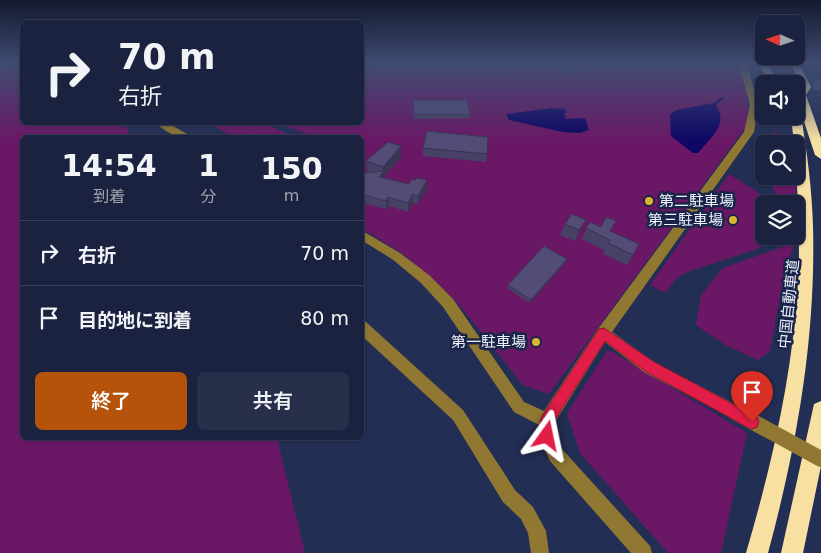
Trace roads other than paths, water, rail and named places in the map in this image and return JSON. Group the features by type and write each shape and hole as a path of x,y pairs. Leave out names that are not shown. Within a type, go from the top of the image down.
{"highway":[{"name":"中国自動車道","path":"757,553 792,429 812,306 815,244 815,160 805,111"},
{"path":"794,125 815,160"},
{"name":"中国自動車道","path":"800,125 815,160"},
{"path":"792,553 816,443 821,410"}],"street":[{"path":"643,553 556,455 547,436 547,421 604,333 749,132 754,105 751,90"},
{"path":"164,125 182,135"},
{"path":"364,236 396,256 425,279 448,302 519,408 547,421"},
{"path":"364,329 458,415 510,496 527,512 537,531 540,553"},
{"path":"604,333 650,367 821,459"}],"place":[{"name":"第二駐車場","path":"649,201"},
{"name":"第三駐車場","path":"733,220"},
{"name":"第一駐車場","path":"536,342"}]}
